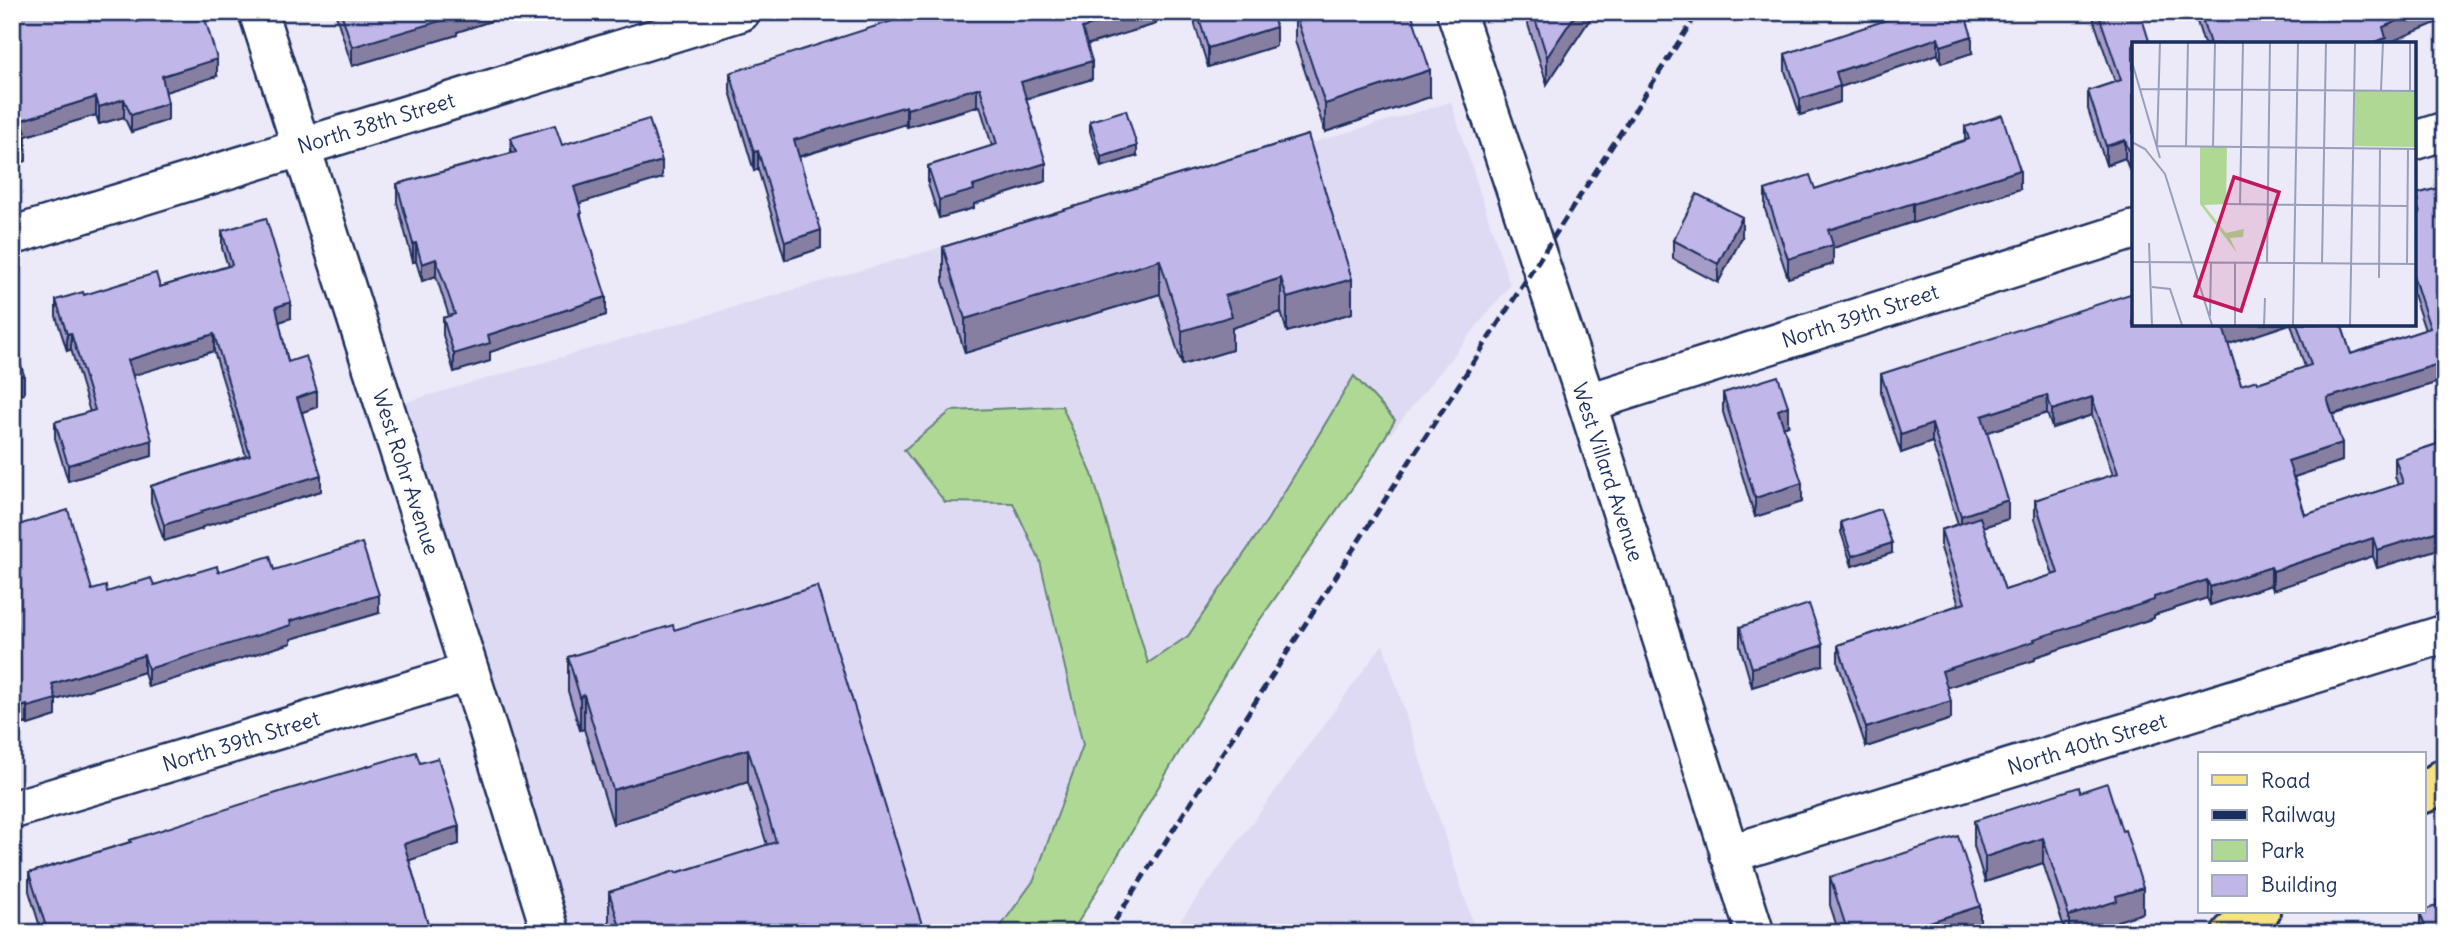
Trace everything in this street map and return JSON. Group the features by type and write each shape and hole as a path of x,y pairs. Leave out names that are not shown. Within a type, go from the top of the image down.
{"main road":[{"path":"2426,792 2445,778"},
{"path":"2232,933 2257,914"}],"street":[{"name":"West Rohr Avenue","path":"258,12 551,933"},
{"name":"North 38th Street","path":"12,236 741,12"},
{"name":"West Villard Avenue","path":"1456,12 1587,403 1755,933"},
{"path":"2415,140 2445,131"},
{"name":"North 39th Street","path":"1587,403 2132,230"},
{"name":"North 40th Street","path":"1729,854 2445,634"},
{"name":"North 39th Street","path":"12,810 470,672"}],"shaded area":[{"path":"1451,102 1510,285 1330,509 1014,933 551,933 385,408"},
{"path":"1383,644 1476,933 1171,933"}],"green space":[{"path":"1354,376 1395,420 1369,464 1245,641 1080,919 1071,933 996,933 1034,880 1083,745 1040,561 1013,503 945,502 904,450 951,411 1062,406 1092,474 1148,663 1188,636 1268,519"}],"building":[{"path":"12,12 89,12 94,13 96,21 124,12 134,12 137,22 167,12 203,12 217,59 162,76 168,103 131,115 124,99 99,107 96,97 22,120 26,144 12,148 12,56 17,55 12,40"},
{"path":"341,12 460,12 456,13 457,16 352,47"},
{"path":"920,12 1135,12 1082,28 1092,61 1021,82 1046,163 973,186 974,190 939,200 928,166 997,144 980,88 907,109 906,106 794,140 821,230 785,242 758,151 754,152 730,73"},
{"path":"1197,12 1272,12 1276,27 1208,48"},
{"path":"1411,12 1430,70 1325,104 1295,14"},
{"path":"1533,12 1577,12 1547,57"},
{"path":"1910,12 1913,16 1925,12 1964,12 1972,36 1941,46 1938,38 1836,72 1840,86 1800,99 1785,54"},
{"path":"2098,12 2140,12 2149,42 2132,42 2132,150 2129,151 2125,140 2106,146 2088,91 2121,80"},
{"path":"2200,12 2418,12 2383,27 2386,38 2374,42 2209,42"},
{"path":"1126,110 1137,146 1101,157 1090,121"},
{"path":"2002,115 2020,170 1828,230 1833,245 1788,259 1765,190 1810,175 1815,189 1969,139 1965,127"},
{"path":"649,119 662,161 574,187 606,297 488,335 490,343 454,354 443,318 455,314 436,259 422,264 416,243 413,244 397,184 516,152 511,138 555,125 562,145"},
{"path":"1308,135 1352,279 1287,298 1281,278 1225,296 1232,316 1182,331 1160,260 965,319 943,247"},
{"path":"2445,186 2445,362 2327,398 2342,443 2288,461 2305,515 2403,483 2395,458 2440,443 2437,432 2445,430 2445,529 2377,550 2373,538 2273,571 2271,567 2210,587 2207,580 2154,597 2154,600 1942,671 1951,701 1866,728 1838,645 1965,603 1941,530 1980,517 2005,590 2058,573 2035,500 2118,473 2092,397 2052,410 2047,395 1982,416 2008,500 1961,516 1932,424 1901,435 1881,374 2132,293 2132,326 2227,326 2223,327 2241,385 2257,380 2258,383 2311,365 2298,326 2342,326 2351,354 2430,328 2415,281 2415,214 2420,213 2416,202 2419,201 2417,194"},
{"path":"1697,194 1742,217 1718,264 1673,240"},
{"path":"266,218 291,302 276,307 288,362 306,356 317,391 297,398 321,475 201,511 202,513 164,525 151,486 250,455 214,334 128,360 152,440 68,465 55,422 95,410 71,333 67,334 56,300 83,292 84,295 156,273 160,287 232,265 222,231"},
{"path":"12,336 24,375 12,378"},
{"path":"1778,376 1788,406 1778,410 1802,483 1755,498 1723,393"},
{"path":"1880,509 1892,543 1852,556 1841,522"},
{"path":"68,510 92,590 106,586 107,592 151,578 154,585 217,566 218,572 270,556 274,570 362,543 379,595 290,621 291,625 148,669 144,655 52,684 56,699 12,710 12,517 15,526"},
{"path":"817,586 924,931 805,933 803,923 772,933 622,933 609,892 776,842 748,749 613,790 584,695 580,697 568,657 673,625 674,630"},
{"path":"1809,604 1823,645 1752,668 1740,627"},
{"path":"416,752 420,763 438,758 459,826 404,844 430,931 48,933 29,873 286,790"},
{"path":"2107,783 2143,888 2116,896 2117,901 2069,916 2043,838 1985,857 1974,821 2079,787 2080,792"},
{"path":"1958,836 1980,906 1895,933 1848,933 1830,877"},
{"path":"2445,898 2445,933 2427,933 2421,914 2426,914 2426,909 2437,906 2436,901"}],"railway":[{"path":"1107,933 1698,12"}]}
